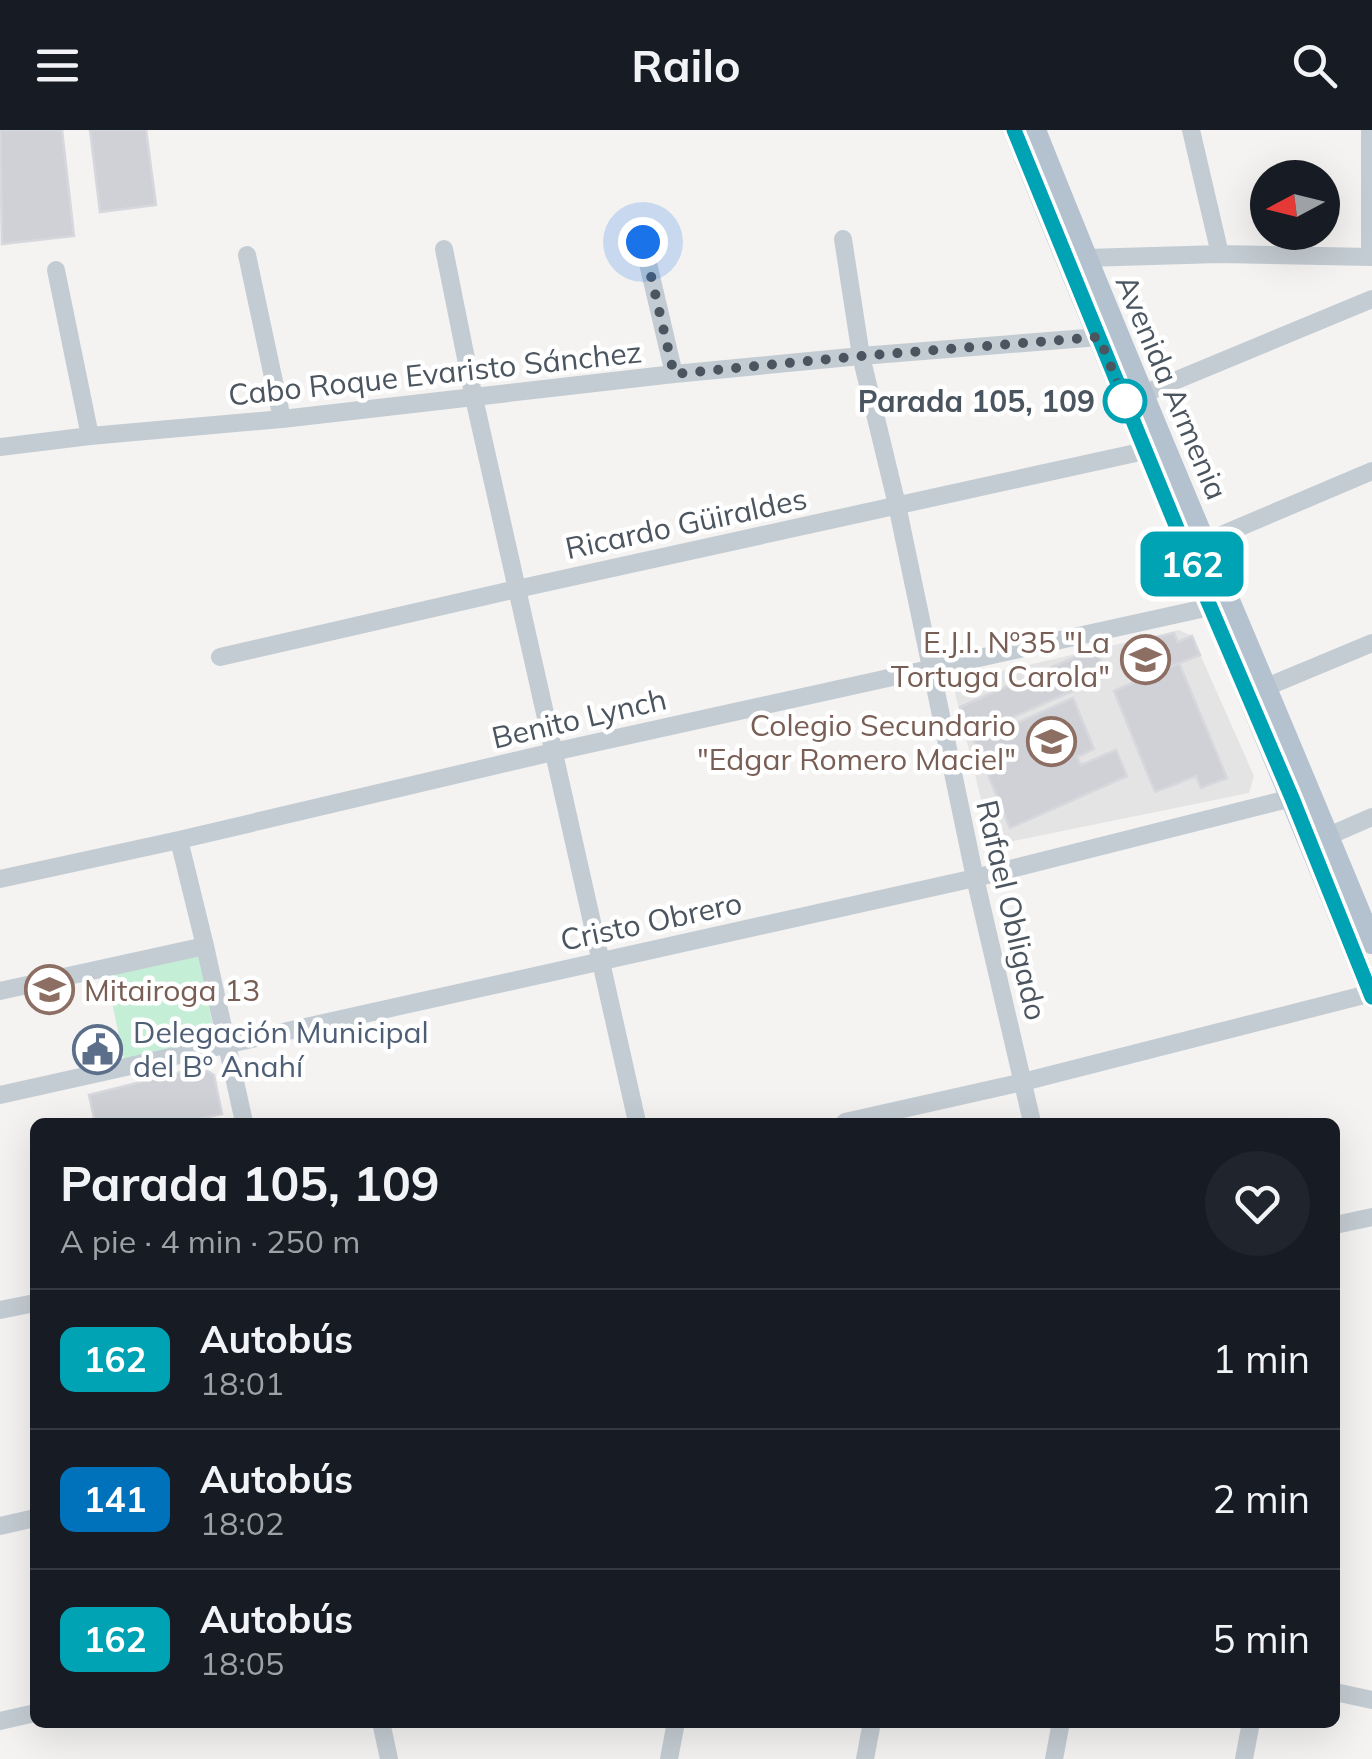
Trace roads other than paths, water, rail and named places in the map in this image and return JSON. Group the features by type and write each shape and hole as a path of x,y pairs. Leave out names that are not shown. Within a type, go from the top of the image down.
{"main road":[{"name":"Avenida Armenia","path":"1014,130 1077,261 1300,792 1372,995"},
{"name":"Avenida Armenia","path":"1035,130 1077,261"},
{"name":"Avenida Armenia","path":"1319,840 1372,944"}],"street":[{"path":"1191,130 1220,254"},
{"path":"1077,261 1220,254 1371,257 1370,130"},
{"name":"Rafael Obligado","path":"843,238 861,356 1031,1118"},
{"path":"643,242 674,374"},
{"path":"444,249 636,1118"},
{"path":"247,255 282,419"},
{"path":"56,270 90,436"},
{"path":"1134,398 1372,300"},
{"name":"Cabo Roque Evaristo Sánchez","path":"0,447 674,374 1107,334"},
{"name":"Ricardo Güiraldes","path":"220,657 1155,449"},
{"path":"1195,546 1372,471"},
{"name":"Benito Lynch","path":"0,879 1220,603"},
{"path":"1257,691 1372,642"},
{"name":"Cristo Obrero","path":"0,1095 975,878 1300,792"},
{"path":"1319,840 1372,818"},
{"path":"179,840 243,1118"},
{"path":"0,991 205,946"},
{"path":"863,1118 1372,995"},
{"path":"1340,1225 1372,1216"},
{"path":"0,1310 30,1304"},
{"path":"0,1526 30,1519"},
{"path":"1340,1693 1372,1700"},
{"path":"0,1721 30,1714"},
{"path":"382,1728 389,1759"},
{"path":"669,1759 675,1728"},
{"path":"865,1759 871,1728"},
{"path":"1054,1759 1060,1728"},
{"path":"1244,1759 1250,1728"}],"place":[{"name":"Parada 105, 109","path":"1125,401"},
{"name":"E.J.I. Nº35 \"La Tortuga Carola\"","path":"1145,659"},
{"name":"Colegio Secundario \"Edgar Romero Maciel\"","path":"1051,742"},
{"name":"Mitairoga 13","path":"49,990"},
{"name":"Delegación Municipal del Bº Anahí","path":"98,1049"}]}
